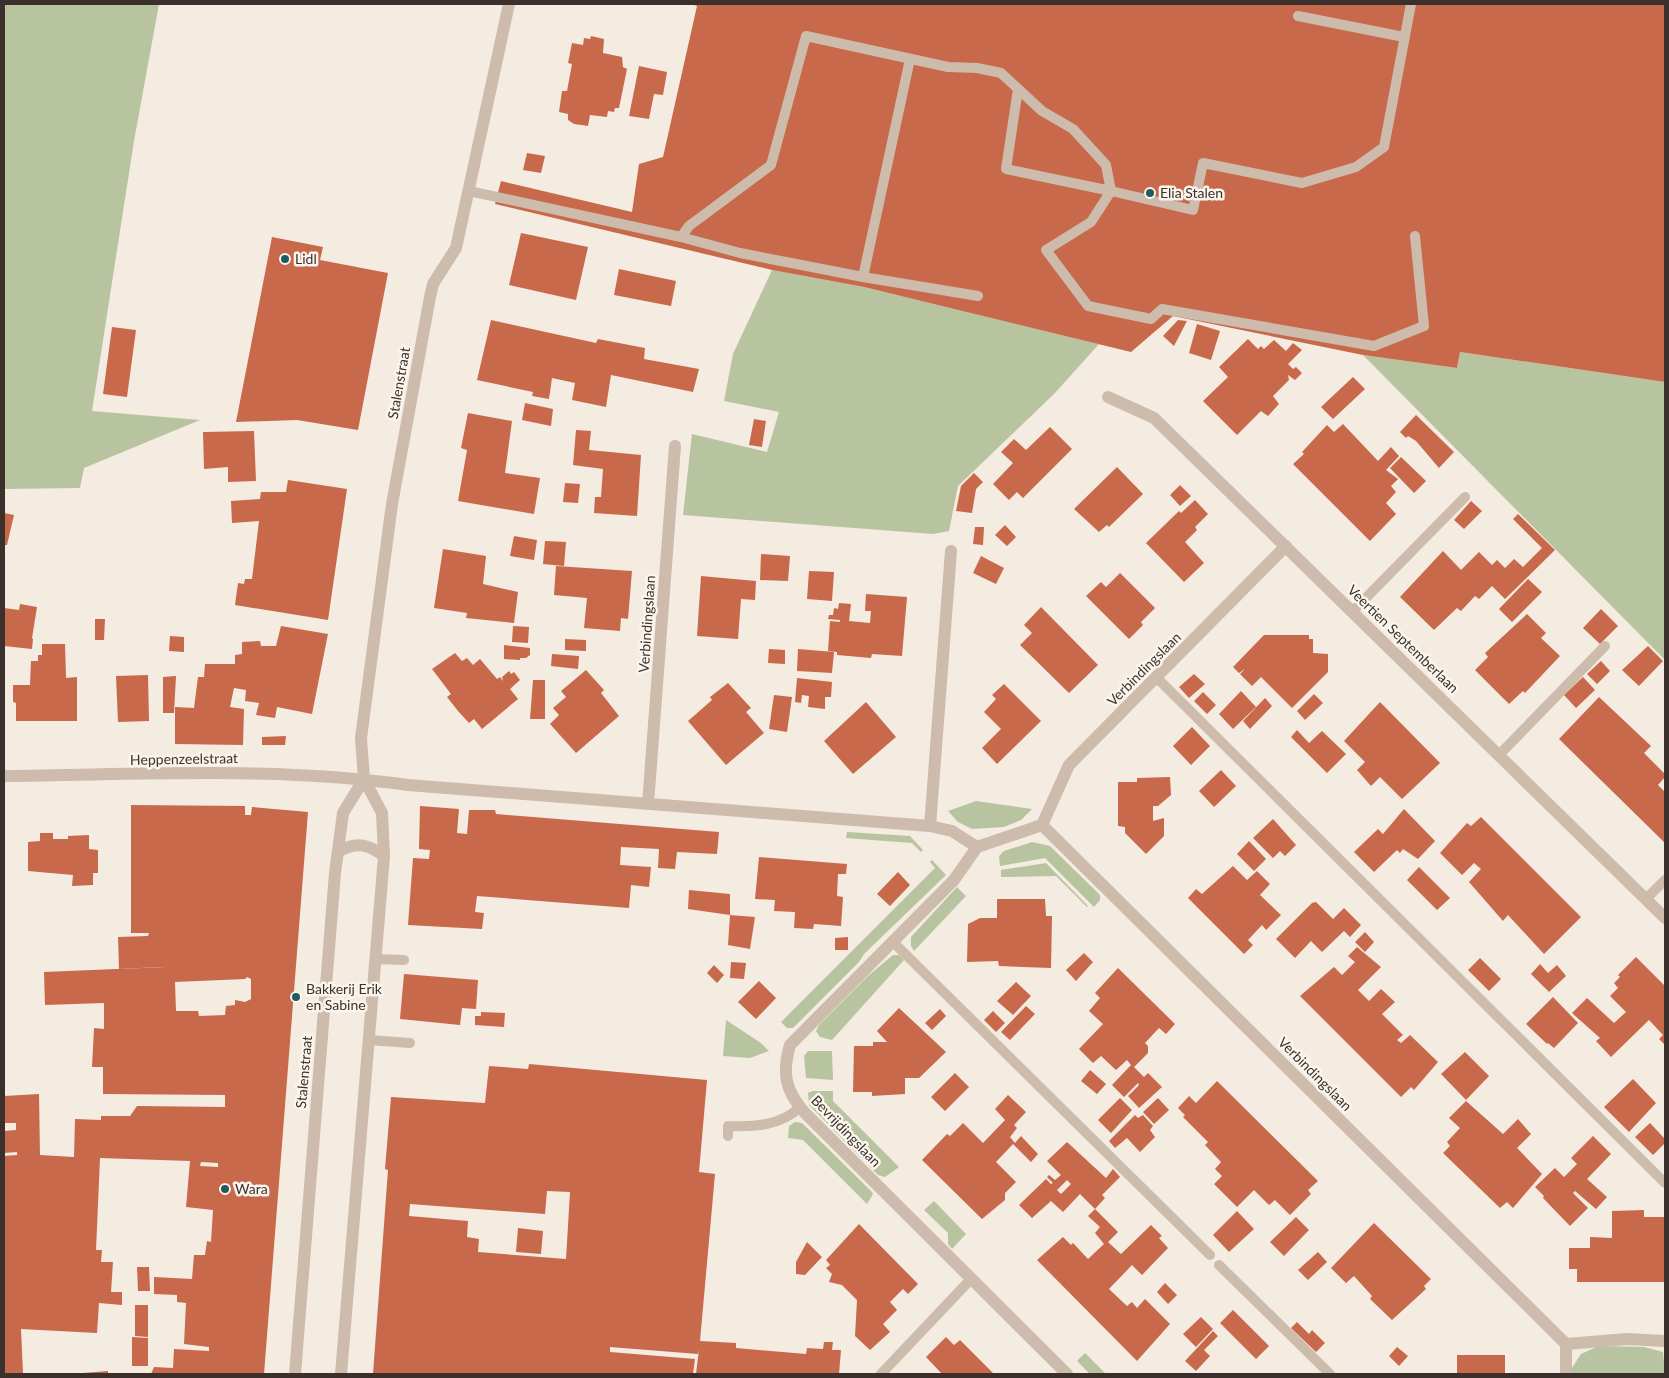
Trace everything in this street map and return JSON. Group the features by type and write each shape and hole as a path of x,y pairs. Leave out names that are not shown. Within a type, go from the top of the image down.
{"street":[{"name":"Stalenstraat","path":"341,1374 384,856 382,812 364,779 362,738 392,504 430,297 433,284 456,248 509,4"},
{"name":"Veertien Septemberlaan","path":"1108,397 1154,418 1665,918"},
{"name":"Verbindingslaan","path":"648,804 675,446"},
{"name":"Verbindingslaan","path":"1286,546 1069,765 1042,825 1566,1344"},
{"path":"930,826 951,551"},
{"name":"Heppenzeelstraat","path":"4,776 259,774 364,779"},
{"name":"Stalenstraat","path":"295,1374 335,873 343,812 364,779"},
{"path":"364,779 408,785 930,826 952,831 977,847 1042,825"},
{"path":"338,852 349,846 360,844 372,847 384,856"},
{"name":"Bevrijdingslaan","path":"977,847 954,880 790,1045 784,1067 789,1091 800,1107 1067,1374"},
{"path":"1566,1374 1566,1344 1627,1338 1665,1341"}],"lane":[{"path":"1018,88 1006,169 1192,210 1203,164 1302,183 1356,167 1384,147 1411,4"},
{"path":"1298,16 1404,37"},
{"path":"681,237 689,226 772,165 806,36 948,67 977,68 1000,74 1042,111 1073,129 1106,165 1111,191 1091,222 1046,250 1088,306 1151,319 1162,309 1374,346 1424,326 1415,236"},
{"path":"863,277 910,59"},
{"path":"469,191 681,237 740,253 863,277 978,296"},
{"path":"1353,611 1465,497"},
{"path":"1499,755 1605,646"},
{"path":"1157,678 1665,1183"},
{"path":"1646,899 1665,880"},
{"path":"892,942 1210,1255"},
{"path":"375,959 404,960"},
{"path":"369,1040 410,1043"},
{"path":"728,1136 728,1126 757,1127 790,1117 800,1107"},
{"path":"1219,1265 1330,1374"},
{"path":"881,1374 971,1279"}],"green space":[{"path":"4,4 159,4 134,141 92,411 200,420 84,468 80,488 4,489"},
{"path":"772,270 864,287 1099,344 1054,394 958,486 949,531 933,534 683,515 692,434 767,452 779,412 724,401 733,354"},
{"path":"1460,352 1665,382 1665,660 1363,355 1457,368"},
{"path":"976,801 1032,809 1021,820 1004,827 972,829 958,822 948,811"},
{"path":"847,832 910,836 923,850 921,852 912,843 846,838"},
{"path":"1032,842 1050,846 1100,895 1100,900 1094,907 1045,858 1000,866 999,856 1004,851"},
{"path":"932,860 946,875 864,954 859,962 793,1028 787,1028 781,1022 935,868 930,862"},
{"path":"1046,863 1087,907 1056,876 1001,877 1001,870"},
{"path":"957,887 966,896 914,951 911,946 911,937"},
{"path":"893,955 899,955 904,960 832,1040 820,1037 816,1031 819,1025 869,975"},
{"path":"726,1020 761,1043 769,1051 750,1058 723,1056"},
{"path":"808,1051 832,1051 833,1080 806,1078 804,1056"},
{"path":"813,1091 833,1091 833,1101 899,1167 885,1177 878,1175 809,1105 808,1093"},
{"path":"795,1122 802,1123 871,1191 873,1194 867,1204 803,1140 788,1138 789,1126"},
{"path":"934,1201 966,1234 952,1249 948,1244 948,1233 924,1210"},
{"path":"1599,1346 1644,1347 1663,1352 1665,1374 1568,1374 1581,1354"},
{"path":"1085,1353 1106,1374 1090,1374 1077,1361"}],"building":[{"name":"Elia Stalen","path":"692,4 1665,4 1665,382 1460,352 1457,368 1363,355 1173,316 1131,352 864,287 772,270 495,204 501,181 632,212 639,164 663,157 697,6"},
{"path":"591,36 604,39 603,53 622,57 623,67 627,69 619,108 615,108 614,112 608,111 607,117 590,115 588,126 574,124 568,120 568,114 559,112 562,91 567,91 572,64 568,63 572,43 583,45 584,38 590,39"},
{"path":"639,66 667,72 663,95 654,94 649,119 629,116"},
{"path":"527,153 545,156 541,173 523,170"},
{"path":"521,233 588,247 576,300 509,285"},
{"path":"272,237 323,247 320,260 388,273 358,430 297,420 236,422"},
{"path":"619,269 676,281 671,306 614,295"},
{"path":"491,320 596,343 598,339 645,348 644,359 699,369 693,392 611,375 606,407 572,400 575,383 552,378 549,399 532,396 533,392 477,380"},
{"path":"1178,320 1187,321 1174,346 1163,336"},
{"path":"1197,324 1220,331 1211,360 1189,353"},
{"path":"112,327 136,330 127,397 103,394"},
{"path":"1248,339 1258,349 1261,346 1264,349 1274,340 1286,351 1293,343 1302,350 1288,364 1293,369 1296,367 1302,373 1295,380 1288,375 1289,380 1273,396 1279,404 1268,416 1261,411 1237,435 1203,401 1228,377 1219,367"},
{"path":"1353,377 1365,389 1333,419 1321,407"},
{"path":"525,403 553,409 551,426 522,420"},
{"path":"468,413 512,421 505,473 540,478 534,514 458,501 467,450 461,448"},
{"path":"1416,415 1454,452 1439,468 1416,441 1408,436 1406,438 1400,432"},
{"path":"754,419 766,421 762,447 749,445"},
{"path":"1343,424 1378,461 1391,447 1399,456 1386,470 1398,479 1391,486 1396,492 1386,503 1396,514 1370,541 1293,464 1304,454 1302,452 1327,425 1334,432"},
{"path":"1050,427 1072,449 1023,498 1017,492 1009,500 993,484 1013,463 1001,452 1014,439 1026,450"},
{"path":"576,430 591,431 589,450 641,455 637,516 594,513 595,497 601,497 603,469 573,465"},
{"path":"254,431 256,481 228,482 228,467 204,469 203,432"},
{"path":"1401,457 1426,481 1414,493 1390,468"},
{"path":"1117,467 1143,494 1109,527 1107,525 1099,532 1074,509"},
{"path":"974,473 983,482 976,489 972,513 956,511 961,486"},
{"path":"288,480 347,489 328,620 235,605 238,583 244,584 245,579 252,579 259,521 232,523 231,501 260,499 261,492 286,492"},
{"path":"565,483 580,484 578,503 563,502"},
{"path":"1180,485 1191,496 1180,506 1170,495"},
{"path":"1195,500 1208,514 1195,527 1197,530 1185,542 1204,563 1184,582 1146,543 1179,511 1181,513"},
{"path":"1471,501 1482,511 1464,529 1454,520"},
{"path":"4,513 14,515 7,545 4,545"},
{"path":"1518,514 1555,550 1505,599 1492,586 1479,599 1475,596 1461,611 1457,608 1434,630 1400,597 1443,551 1461,570 1479,552 1492,565 1497,560 1505,568 1514,559 1523,567 1542,548 1513,519"},
{"path":"1005,525 1016,537 1007,546 995,535"},
{"path":"975,527 984,527 983,545 973,544"},
{"path":"514,536 537,540 534,560 510,556"},
{"path":"545,541 566,542 564,566 543,564"},
{"path":"443,549 486,556 483,584 518,592 514,623 466,618 467,613 434,608"},
{"path":"761,554 790,556 788,581 760,580"},
{"path":"981,556 1004,568 996,584 973,573"},
{"path":"556,566 632,571 628,619 621,618 620,631 584,628 587,598 554,595"},
{"path":"809,571 834,572 832,601 807,599"},
{"path":"1120,573 1155,608 1141,622 1143,625 1129,639 1086,596 1101,582 1106,587"},
{"path":"701,576 756,581 755,600 741,599 738,639 697,636"},
{"path":"1528,579 1542,592 1512,622 1499,609"},
{"path":"866,594 907,597 902,656 872,654 871,658 837,655 837,652 828,651 830,621 840,622 840,620 828,619 829,615 833,615 834,608 838,609 839,603 851,604 849,621 870,623 871,611 865,611"},
{"path":"20,604 37,607 32,649 4,646 4,608 19,610"},
{"path":"1041,607 1098,665 1069,693 1020,645 1032,633 1024,625"},
{"path":"1601,609 1618,626 1600,644 1583,628"},
{"path":"1527,614 1546,633 1541,638 1560,656 1525,693 1523,691 1509,704 1475,670 1488,657 1485,653"},
{"path":"95,619 105,619 104,640 95,640"},
{"path":"281,626 328,634 312,714 277,707 275,718 256,715 259,703 245,701 246,690 234,688 230,707 244,709 243,745 175,744 175,707 194,708 198,677 204,677 205,664 235,664 235,655 242,654 242,642 260,641 261,646 276,646"},
{"path":"513,626 529,627 528,643 512,642"},
{"path":"1264,635 1309,635 1309,639 1313,639 1313,653 1328,654 1328,672 1292,708 1261,677 1252,686 1240,674 1245,669 1239,673 1233,667"},
{"path":"170,636 184,637 184,652 169,651"},
{"path":"565,639 586,640 586,651 565,650"},
{"path":"42,644 65,644 66,678 77,677 77,721 16,721 13,685 30,685 31,661 38,661 38,655 42,655"},
{"path":"504,645 530,648 530,655 526,658 520,658 520,660 504,659"},
{"path":"1648,646 1663,661 1639,686 1622,670"},
{"path":"769,649 785,650 785,664 768,663"},
{"path":"798,649 834,652 832,673 797,671"},
{"path":"455,653 462,661 467,658 473,665 480,659 497,679 500,677 503,681 502,677 509,671 511,674 514,672 520,680 510,689 518,699 482,729 474,719 469,723 458,711 447,697 451,694 432,669"},
{"path":"552,654 579,656 578,669 551,666"},
{"path":"1601,661 1610,671 1597,684 1587,674"},
{"path":"586,670 604,690 601,693 619,716 576,753 550,724 559,715 553,708 566,697 561,691"},
{"path":"1194,674 1205,684 1189,698 1179,687"},
{"path":"148,675 149,721 118,722 116,676"},
{"path":"176,676 174,713 163,713 163,677"},
{"path":"1583,677 1595,690 1576,708 1564,695"},
{"path":"797,678 832,682 831,697 825,697 825,709 808,707 809,696 802,695 801,703 795,702"},
{"path":"533,680 545,680 545,719 530,719"},
{"path":"728,683 751,708 746,712 764,733 726,765 688,721 712,700 710,697"},
{"path":"1004,684 1041,721 997,764 982,748 1001,729 984,712 996,699 992,695"},
{"path":"1241,691 1256,707 1233,729 1219,714"},
{"path":"1203,692 1216,705 1207,714 1194,701"},
{"path":"1314,694 1323,703 1305,720 1297,711"},
{"path":"774,695 792,697 787,732 769,729"},
{"path":"1599,697 1651,746 1644,753 1665,774 1665,777 1658,785 1665,792 1665,843 1559,739"},
{"path":"1265,698 1272,706 1250,729 1243,721"},
{"path":"866,702 896,737 853,774 824,741"},
{"path":"1380,702 1440,763 1402,799 1380,777 1371,786 1357,770 1365,762 1344,741"},
{"path":"1192,727 1210,746 1191,765 1173,746"},
{"path":"1297,730 1309,743 1322,731 1346,754 1327,773 1291,737"},
{"path":"286,736 285,745 262,745 262,737"},
{"path":"1221,770 1236,786 1214,807 1199,791"},
{"path":"1170,777 1171,795 1158,806 1153,806 1153,821 1164,818 1164,836 1146,854 1125,833 1125,827 1118,826 1118,782 1137,782 1137,778"},
{"path":"131,805 245,806 245,815 251,815 252,807 308,812 264,1374 151,1374 154,1367 173,1368 174,1349 209,1351 209,1347 184,1344 186,1303 177,1302 177,1295 154,1294 154,1277 192,1279 194,1255 205,1255 207,1241 211,1242 213,1210 186,1207 190,1161 100,1158 96,1250 102,1250 101,1262 113,1262 111,1292 122,1292 122,1305 99,1303 97,1333 21,1329 23,1373 4,1374 4,1156 17,1155 17,1152 4,1153 4,1131 16,1130 16,1123 4,1123 4,1096 39,1094 40,1155 74,1157 75,1119 101,1120 101,1116 130,1116 137,1106 225,1107 225,1095 103,1094 103,1067 92,1067 94,1028 104,1029 104,1003 45,1005 44,972 119,969 118,937 148,936 149,933 131,933","holes":["247,977 251,979 251,999 245,1002 235,1000 235,1005 226,1006 225,1015 199,1016 198,1011 176,1011 175,982 245,979","201,1162 218,1163 218,1167 200,1166"]},
{"path":"420,806 459,809 457,833 467,834 469,810 495,810 496,814 719,832 717,854 677,852 675,869 658,868 659,849 621,847 620,865 651,867 649,887 631,885 629,908 477,896 475,912 484,913 482,929 408,925 413,858 429,859 430,850 419,849"},
{"path":"1404,809 1435,841 1418,859 1403,849 1400,853 1397,850 1374,872 1354,852 1378,829 1383,834"},
{"path":"1481,817 1581,917 1544,954 1508,915 1503,921 1469,882 1481,869 1474,863 1462,875 1440,853 1467,823 1471,826"},
{"path":"1273,819 1296,845 1285,856 1280,851 1273,858 1253,838"},
{"path":"40,833 53,833 53,839 68,839 68,836 89,835 89,849 98,850 98,873 93,873 93,885 72,886 73,875 28,871 28,842 40,841"},
{"path":"1249,841 1266,859 1254,871 1237,854"},
{"path":"759,857 847,864 846,874 838,874 837,896 843,897 841,926 814,924 813,929 794,928 795,912 774,911 775,900 755,899"},
{"path":"1233,866 1247,880 1257,871 1270,884 1260,895 1281,915 1266,930 1262,925 1248,940 1253,945 1244,954 1188,898 1196,889 1202,894"},
{"path":"1419,867 1450,898 1437,910 1407,880"},
{"path":"898,872 910,885 890,906 877,894"},
{"path":"689,890 730,894 730,915 688,909"},
{"path":"997,899 1045,899 1046,916 1052,916 1051,968 999,966 998,961 967,962 968,924 980,918 997,918"},
{"path":"1316,902 1333,919 1344,908 1361,925 1350,937 1344,931 1322,952 1311,941 1295,958 1276,939 1312,903"},
{"path":"730,915 755,917 750,949 728,945"},
{"path":"1365,932 1374,942 1365,952 1355,942"},
{"path":"848,937 848,950 835,950 835,938"},
{"path":"1357,947 1381,967 1358,990 1369,1001 1381,989 1395,1002 1382,1014 1403,1035 1397,1040 1401,1043 1410,1035 1438,1062 1414,1090 1411,1087 1401,1097 1300,996 1334,967 1342,975 1355,962 1348,956"},
{"path":"1084,953 1093,962 1076,981 1066,970"},
{"path":"1636,957 1665,986 1665,1045 1659,1039 1663,1035 1649,1020 1611,1057 1596,1041 1600,1038 1572,1013 1587,998 1614,1023 1626,1012 1610,996 1618,988 1614,983 1620,977 1618,975"},
{"path":"1480,958 1501,979 1489,991 1468,970"},
{"path":"731,962 746,963 744,979 730,978"},
{"path":"1540,964 1548,973 1557,965 1566,976 1549,992 1531,974"},
{"path":"714,965 724,975 717,983 707,973"},
{"path":"1118,968 1175,1024 1166,1034 1159,1028 1145,1043 1148,1046 1148,1053 1134,1067 1144,1077 1148,1073 1162,1087 1139,1108 1128,1096 1139,1085 1138,1083 1124,1097 1112,1085 1131,1065 1127,1060 1116,1070 1101,1056 1093,1063 1079,1049 1103,1024 1089,1011 1100,998 1095,993"},
{"path":"404,974 478,980 476,1009 462,1008 460,1025 400,1019"},
{"path":"759,981 776,998 756,1019 738,1002"},
{"path":"1016,982 1031,996 1013,1015 997,1001"},
{"path":"1553,997 1578,1023 1554,1048 1547,1044 1526,1024"},
{"path":"1026,1006 1035,1014 1010,1040 1001,1032"},
{"path":"899,1008 946,1052 919,1078 905,1078 905,1094 872,1096 872,1092 853,1092 854,1046 873,1046 873,1042 887,1042 877,1031"},
{"path":"940,1009 946,1016 932,1030 925,1023"},
{"path":"993,1011 1005,1023 996,1032 984,1020"},
{"path":"481,1012 505,1013 504,1027 475,1025 475,1016 481,1016"},
{"path":"1465,1052 1489,1076 1466,1100 1441,1074"},
{"path":"529,1064 707,1080 699,1172 715,1174 700,1341 736,1343 736,1348 806,1354 807,1348 823,1349 824,1342 833,1342 832,1350 841,1350 839,1374 696,1374 699,1349 698,1354 610,1347 610,1352 695,1359 693,1374 373,1374 388,1170 385,1169 391,1097 485,1103 489,1066 528,1069","holes":["547,1191 570,1192 566,1259 478,1252 479,1239 467,1237 468,1221 409,1216 410,1204 545,1214"]},
{"path":"1090,1070 1106,1084 1097,1094 1081,1081"},
{"path":"955,1073 969,1087 945,1111 931,1097"},
{"path":"1633,1079 1656,1103 1629,1132 1604,1107"},
{"path":"1217,1081 1318,1181 1308,1190 1311,1194 1290,1215 1275,1200 1269,1205 1254,1190 1237,1207 1214,1184 1222,1176 1215,1169 1221,1162 1205,1145 1208,1142 1183,1117 1185,1115 1178,1108 1189,1096 1196,1103"},
{"path":"1008,1095 1026,1112 1014,1125 1017,1128 1010,1137 1015,1143 1021,1136 1038,1154 1031,1162 1013,1144 996,1162 1016,1182 1005,1193 1005,1200 982,1219 922,1160 947,1134 950,1136 963,1123 983,1143 1005,1120 995,1109"},
{"path":"1120,1098 1132,1110 1111,1133 1098,1120"},
{"path":"1158,1098 1169,1110 1154,1124 1143,1112"},
{"path":"1466,1101 1503,1134 1518,1119 1531,1134 1517,1148 1542,1174 1513,1208 1507,1202 1500,1208 1443,1153 1450,1146 1447,1142 1460,1128 1449,1118"},
{"path":"1135,1115 1138,1118 1143,1115 1153,1126 1150,1130 1155,1137 1140,1152 1127,1138 1115,1148 1109,1141"},
{"path":"1650,1123 1665,1139 1665,1143 1653,1155 1635,1137"},
{"path":"1593,1136 1611,1154 1587,1179 1607,1197 1596,1209 1575,1191 1573,1193 1588,1208 1570,1226 1535,1187 1555,1168 1564,1177 1577,1164 1571,1158"},
{"path":"1067,1142 1106,1178 1113,1169 1120,1177 1102,1195 1105,1198 1095,1209 1080,1194 1063,1212 1051,1201 1032,1218 1019,1205 1046,1179 1051,1184 1053,1183 1047,1177 1049,1175 1055,1180 1061,1175 1047,1161","holes":["1067,1180 1071,1184 1061,1194 1057,1190"]},
{"path":"1095,1209 1118,1232 1108,1242 1121,1254 1151,1225 1162,1236 1159,1238 1168,1248 1142,1275 1132,1265 1109,1289 1127,1306 1132,1302 1137,1308 1145,1299 1170,1324 1137,1361 1037,1260 1063,1237 1071,1245 1073,1243 1088,1259 1104,1244 1095,1233 1100,1227 1088,1216"},
{"path":"1644,1210 1644,1217 1665,1217 1665,1282 1577,1282 1577,1269 1569,1269 1569,1248 1590,1248 1590,1237 1612,1238 1612,1211"},
{"path":"1237,1211 1254,1229 1229,1252 1213,1235"},
{"path":"1296,1217 1309,1230 1284,1256 1270,1242"},
{"path":"1374,1223 1431,1279 1424,1286 1426,1289 1392,1320 1370,1299 1372,1296 1354,1276 1346,1283 1331,1268"},
{"path":"859,1224 918,1284 908,1294 903,1289 890,1302 897,1310 883,1324 890,1332 870,1350 855,1336 857,1300 842,1285 829,1282 832,1274 826,1268 830,1265 826,1260"},
{"path":"518,1228 543,1231 541,1254 516,1252"},
{"path":"807,1242 822,1257 805,1275 796,1274 796,1262"},
{"path":"1318,1252 1327,1262 1308,1280 1298,1270"},
{"path":"137,1267 149,1267 150,1291 138,1291"},
{"path":"1165,1283 1177,1295 1168,1304 1157,1292"},
{"path":"135,1305 148,1305 148,1337 135,1336"},
{"path":"1233,1310 1269,1346 1256,1359 1220,1323"},
{"path":"1201,1317 1213,1329 1196,1347 1183,1334"},
{"path":"1297,1322 1309,1334 1312,1330 1325,1343 1316,1352 1291,1328"},
{"path":"1213,1331 1218,1336 1204,1350 1210,1356 1196,1371 1185,1361"},
{"path":"132,1337 148,1338 148,1366 132,1366"},
{"path":"946,1337 954,1345 960,1340 994,1374 942,1374 926,1357"},
{"path":"1397,1347 1408,1356 1399,1366 1389,1356"},
{"path":"1457,1355 1505,1355 1505,1374 1457,1374"},
{"path":"108,1371 108,1374 83,1374 83,1373"}],"place":[{"name":"Elia Stalen","path":"1150,193"},
{"name":"Lidl","path":"285,259"},
{"name":"Bakkerij Erik en Sabine","path":"296,997"},
{"name":"Wara","path":"225,1189"}]}
